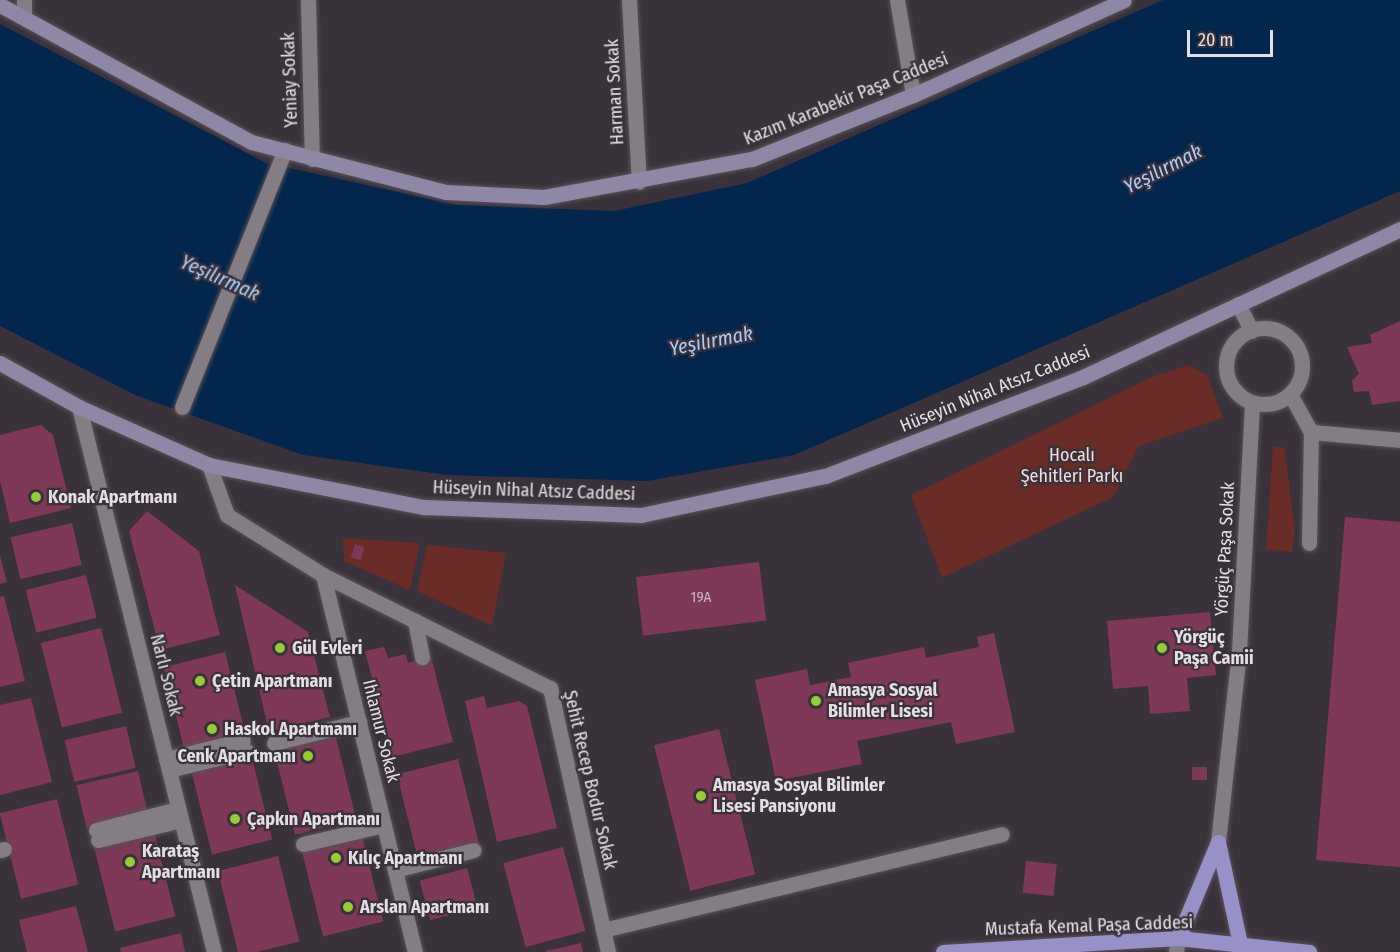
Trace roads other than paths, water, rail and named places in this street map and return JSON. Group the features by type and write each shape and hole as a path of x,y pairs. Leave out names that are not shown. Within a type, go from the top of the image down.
{"main road":[{"path":"1218,842 1240,944"},
{"path":"1177,945 1218,842"},
{"name":"Mustafa Kemal Paşa Caddesi","path":"943,952 1240,944 1308,952"}],"street":[{"path":"24,0 24,18"},
{"name":"Yeniay Sokak","path":"308,0 312,159"},
{"name":"Harman Sokak","path":"629,0 639,183"},
{"path":"897,0 913,95"},
{"name":"Kazım Karabekir Paşa Caddesi","path":"0,5 250,142 446,192 544,197 639,183 752,159 913,95 1124,0"},
{"path":"182,407 285,150"},
{"name":"Hüseyin Nihal Atsız Caddesi","path":"0,363 79,407 209,465 424,507 641,515 825,476 1083,377 1400,230"},
{"path":"1238,304 1252,331"},
{"path":"1252,331 1280,332 1299,349 1302,372 1290,394 1268,404 1252,402 1235,390 1226,367 1234,343 1252,331"},
{"path":"1290,394 1311,432 1309,543"},
{"name":"Yörgüç Paşa Sokak","path":"1218,842 1239,652 1252,402"},
{"name":"Narlı Sokak","path":"79,407 214,952"},
{"path":"1311,432 1400,440"},
{"path":"209,465 227,515 323,575"},
{"name":"Şehit Recep Bodur Sokak","path":"323,575 550,688 608,952"},
{"name":"Ihlamur Sokak","path":"323,575 415,952"},
{"path":"415,621 422,657"},
{"path":"274,743 359,722"},
{"path":"167,765 245,746"},
{"path":"97,835 180,814"},
{"path":"303,844 384,825"},
{"path":"603,930 1002,834"},
{"path":"395,870 474,850"}],"water":[{"name":"Yeşilırmak","path":"1163,0 1400,0 1400,191 794,455 647,481 447,475 303,455 135,395 0,326 0,24 266,163 457,205 614,211 747,183"}],"place":[{"name":"Konak Apartmanı","path":"36,497"},
{"name":"Gül Evleri","path":"280,648"},
{"name":"Yörgüç Paşa Camii","path":"1162,648"},
{"name":"Çetin Apartmanı","path":"200,681"},
{"name":"Amasya Sosyal Bilimler Lisesi","path":"816,701"},
{"name":"Haskol Apartmanı","path":"212,729"},
{"name":"Cenk Apartmanı","path":"308,756"},
{"name":"Amasya Sosyal Bilimler Lisesi Pansiyonu","path":"701,796"},
{"name":"Çapkın Apartmanı","path":"235,819"},
{"name":"Kılıç Apartmanı","path":"336,858"},
{"name":"Karataş Apartmanı","path":"130,862"},
{"name":"Arslan Apartmanı","path":"348,907"}],"park label":[{"name":"Hocalı Şehitleri Parkı","path":"1072,466"}]}
